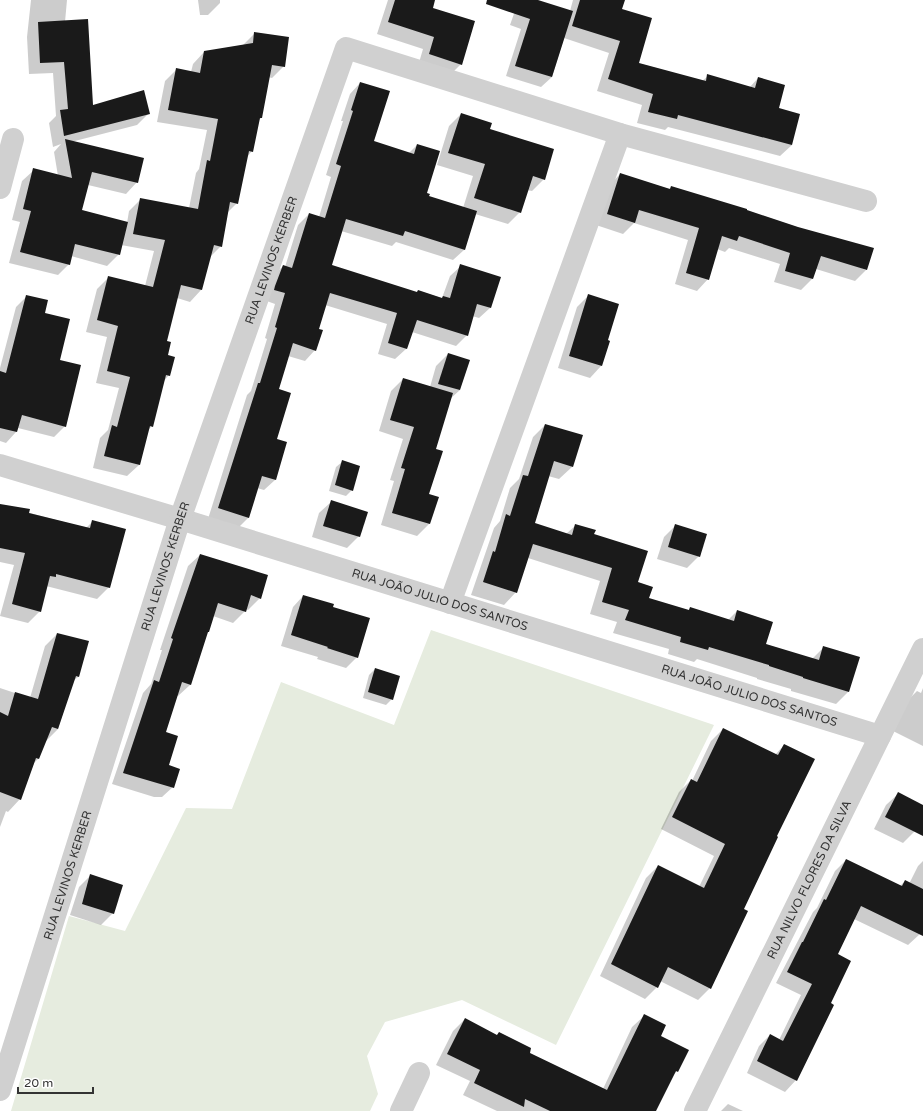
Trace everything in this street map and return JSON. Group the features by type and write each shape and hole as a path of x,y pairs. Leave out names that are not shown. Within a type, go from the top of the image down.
{"street":[{"name":"RUA LEVINOS KERBER","path":"0,1090 180,519 346,48 620,134"},
{"path":"450,604 620,134 866,201"},
{"path":"0,188 13,139"},
{"name":"RUA JOÃO JULIO DOS SANTOS","path":"0,465 180,519 450,604 880,736"},
{"name":"RUA NILVO FLORES DA SILVA","path":"695,1111 923,649"},
{"path":"401,1111 419,1073"}],"shaded area":[{"path":"431,630 714,725 556,1045 462,1000 385,1022 367,1056 378,1094 370,1111 11,1111 69,916 125,931 186,808 232,809 281,682 394,725"}],"building":[{"path":"395,0 435,0 433,8 475,21 462,65 429,54 434,37 388,22"},
{"path":"487,0 538,0 573,11 552,77 515,66 530,19 486,4"},
{"path":"580,0 625,0 622,9 652,18 639,63 706,81 707,74 755,88 758,77 785,85 779,108 800,114 792,145 678,115 677,119 648,112 653,94 608,79 620,41 572,26"},
{"path":"88,19 93,105 144,90 150,114 64,136 60,110 68,109 64,62 40,63 38,22"},
{"path":"254,32 289,37 285,67 272,65 262,118 260,118 253,152 249,151 238,204 230,202 222,247 214,245 202,290 181,285 167,341 171,342 168,355 175,357 170,376 166,375 153,427 150,426 140,465 104,456 112,425 117,427 130,377 107,371 118,326 97,320 108,276 153,287 165,240 133,234 140,198 198,209 207,160 210,161 218,119 168,110 176,68 200,73 204,51 253,43"},
{"path":"360,82 390,91 374,141 414,154 417,144 440,151 427,193 430,194 429,196 477,211 465,250 405,231 403,236 346,219 332,265 417,292 418,290 442,298 443,296 450,298 460,264 501,277 491,308 477,304 468,336 417,320 407,349 388,343 397,313 330,293 319,329 323,330 316,351 293,343 279,389 291,393 277,439 287,442 276,480 262,476 249,518 218,508 277,328 275,327 285,293 274,290 275,286 283,265 292,268 309,213 325,218 341,166 336,164 353,111 351,110"},
{"path":"461,113 492,123 490,129 554,149 545,180 533,176 521,213 474,198 485,164 448,153"},
{"path":"65,139 144,158 138,183 92,172 82,210 128,222 120,255 75,244 70,265 20,252 31,211 23,209 33,168 72,178"},
{"path":"620,173 670,189 671,186 747,209 798,227 874,248 867,270 821,256 813,279 785,271 790,253 739,236 737,241 722,236 709,280 686,273 699,228 639,210 635,223 607,214"},
{"path":"588,294 619,304 602,366 569,356"},
{"path":"26,295 48,300 45,313 70,319 60,360 81,365 66,427 22,415 17,432 0,428 0,371 6,373"},
{"path":"448,353 470,360 460,390 438,384"},
{"path":"403,378 453,393 436,449 443,451 429,494 439,497 430,524 392,513 405,469 401,468 414,427 390,420"},
{"path":"545,424 583,435 573,467 554,461 535,523 572,535 575,524 596,530 594,534 648,551 638,582 653,587 649,598 689,610 690,607 734,621 737,610 773,622 766,644 819,660 823,646 860,657 849,692 803,678 769,665 709,647 708,650 680,642 681,637 625,620 629,610 602,602 612,568 533,544 517,593 483,582 493,551 495,552 506,514 510,516 523,475 528,476"},
{"path":"342,460 360,466 353,491 335,485"},
{"path":"331,500 368,512 360,537 323,526"},
{"path":"0,504 30,509 29,513 90,528 92,520 126,529 110,588 56,574 56,577 50,576 41,612 12,604 25,553 0,548"},
{"path":"675,524 707,534 700,557 668,547"},
{"path":"200,554 268,575 261,599 251,595 246,612 218,603 191,685 182,682 166,732 178,736 169,765 180,769 174,788 123,773 154,680 159,682 173,639 171,638"},
{"path":"303,595 334,604 333,607 370,618 358,658 291,635"},
{"path":"57,633 89,641 79,677 76,676 58,729 52,727 39,759 36,758 21,800 0,792 0,712 8,716 15,692 38,699"},
{"path":"375,668 400,676 393,700 368,692"},
{"path":"723,728 778,755 784,744 815,759 777,836 778,837 744,909 748,911 711,989 668,967 658,988 611,964 658,865 704,888 725,844 672,817 691,779 697,782"},
{"path":"898,792 923,805 923,836 885,817"},
{"path":"846,859 902,886 905,880 923,889 923,936 861,906 838,954 851,961 831,1003 834,1005 797,1081 757,1061 770,1034 783,1041 812,984 787,972 824,899 826,900"},
{"path":"90,874 123,885 114,914 82,904"},
{"path":"644,1014 666,1025 661,1036 689,1050 678,1072 676,1071 656,1111 550,1111 525,1099 524,1107 474,1083 480,1070 447,1054 465,1018 497,1035 499,1032 531,1048 530,1053 607,1090"}]}
